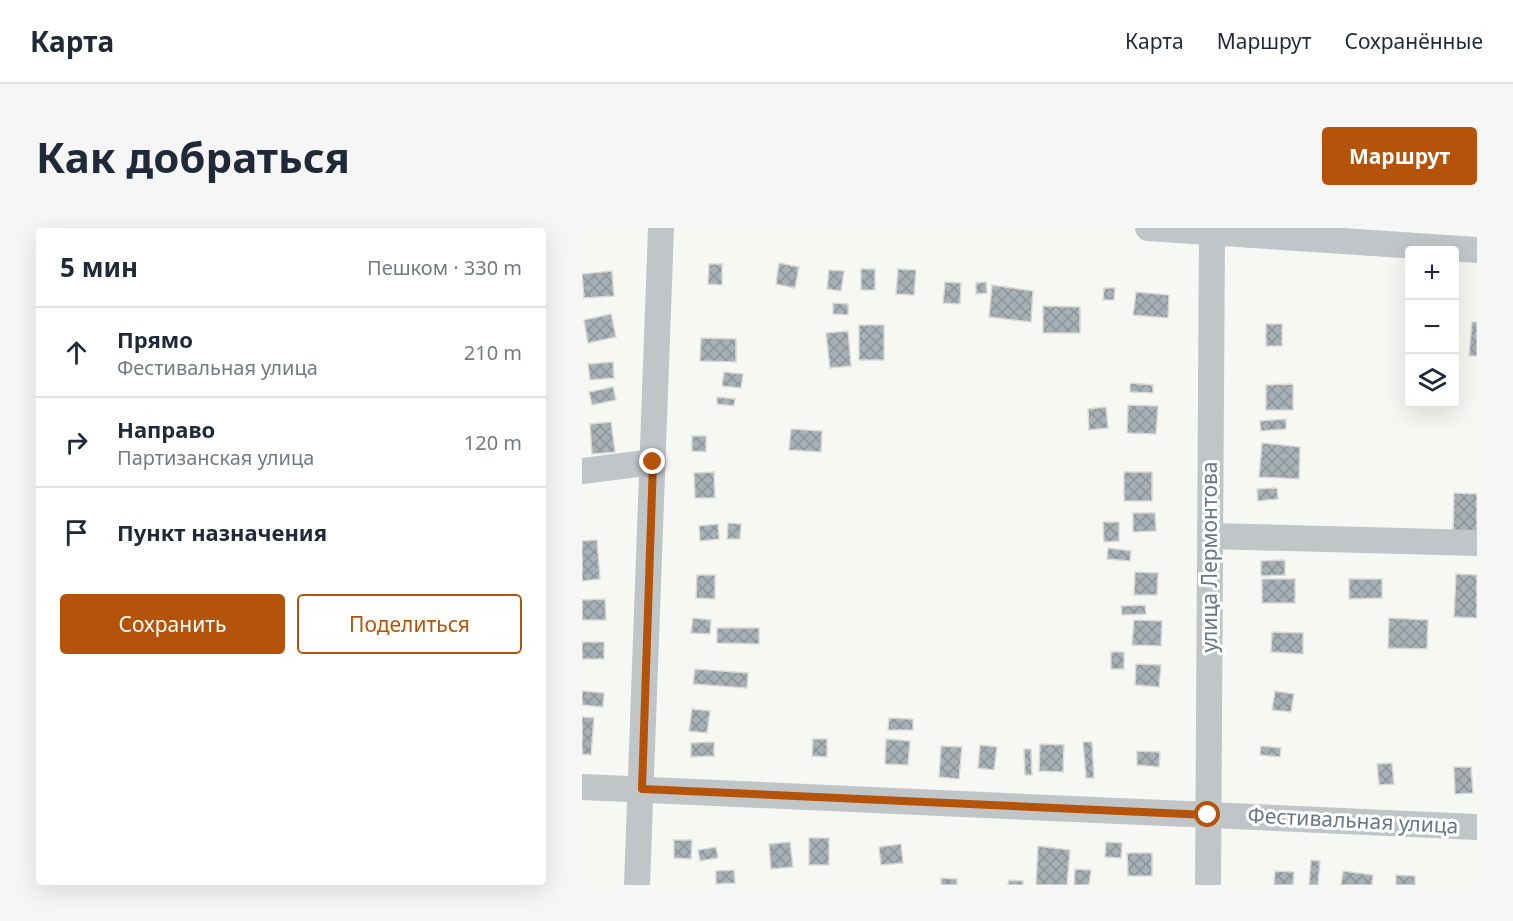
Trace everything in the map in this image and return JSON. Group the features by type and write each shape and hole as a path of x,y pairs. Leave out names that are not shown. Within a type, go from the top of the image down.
{"street":[{"path":"637,885 661,228"},
{"path":"1148,228 1212,230 1477,250"},
{"name":"улица Лермонтова","path":"1208,885 1212,230"},
{"path":"582,471 653,462"},
{"path":"1210,536 1477,543"},
{"name":"Фестивальная улица","path":"582,787 1477,827"}],"building":[{"path":"779,263 799,267 795,288 776,284"},
{"path":"709,264 722,264 722,285 708,284"},
{"path":"861,269 875,269 875,290 861,290"},
{"path":"898,269 916,270 914,295 896,294"},
{"path":"829,270 844,271 841,291 827,289"},
{"path":"612,271 614,296 584,298 582,274"},
{"path":"945,282 961,283 960,304 943,303"},
{"path":"986,282 987,293 976,294 976,283"},
{"path":"992,285 1033,291 1031,322 989,317"},
{"path":"1104,288 1115,288 1114,300 1103,300"},
{"path":"1136,292 1169,295 1168,318 1133,315"},
{"path":"833,303 848,304 848,315 833,314"},
{"path":"1043,306 1080,307 1080,333 1043,333"},
{"path":"611,314 616,337 588,343 584,320"},
{"path":"1472,322 1477,322 1477,356 1469,356"},
{"path":"1266,324 1282,324 1282,346 1266,346"},
{"path":"859,325 884,325 884,360 859,360"},
{"path":"848,331 851,366 830,368 826,333"},
{"path":"701,338 736,339 736,362 700,361"},
{"path":"613,362 614,378 590,380 588,364"},
{"path":"724,372 743,374 741,388 722,386"},
{"path":"1130,383 1153,385 1153,393 1130,392"},
{"path":"1293,384 1293,410 1266,410 1266,385"},
{"path":"613,387 616,400 592,405 589,392"},
{"path":"717,397 735,399 734,406 717,404"},
{"path":"1128,405 1158,406 1156,434 1127,433"},
{"path":"1106,407 1108,428 1089,430 1088,409"},
{"path":"1286,419 1286,429 1261,431 1260,421"},
{"path":"611,422 615,452 592,454 590,424"},
{"path":"791,429 822,431 821,452 789,450"},
{"path":"692,436 706,436 706,452 692,451"},
{"path":"1262,443 1300,447 1299,479 1259,477"},
{"path":"714,472 715,498 695,498 694,473"},
{"path":"1124,472 1152,472 1152,501 1124,501"},
{"path":"1277,488 1278,499 1258,501 1257,489"},
{"path":"1454,493 1477,494 1477,531 1453,531"},
{"path":"1133,513 1155,513 1156,531 1133,532"},
{"path":"1103,522 1119,522 1119,541 1104,542"},
{"path":"728,523 741,524 740,539 727,539"},
{"path":"718,524 719,539 700,541 699,526"},
{"path":"597,540 600,579 582,581 582,541"},
{"path":"1108,548 1131,551 1130,561 1107,559"},
{"path":"1285,560 1285,575 1261,576 1261,561"},
{"path":"1135,572 1158,573 1157,595 1134,595"},
{"path":"1456,574 1477,575 1477,618 1454,617"},
{"path":"697,575 715,575 715,599 696,598"},
{"path":"1262,579 1295,579 1295,603 1262,603"},
{"path":"1349,579 1382,579 1382,598 1349,599"},
{"path":"605,599 606,620 582,620 582,600"},
{"path":"1145,605 1146,614 1122,615 1121,606"},
{"path":"693,618 711,620 710,634 691,633"},
{"path":"1389,618 1428,620 1427,649 1388,648"},
{"path":"1134,620 1162,621 1161,646 1132,645"},
{"path":"717,628 759,628 759,644 717,643"},
{"path":"1272,632 1303,633 1303,654 1271,652"},
{"path":"582,642 604,642 604,659 582,659"},
{"path":"1111,652 1124,652 1124,669 1111,669"},
{"path":"1136,664 1161,665 1159,687 1135,685"},
{"path":"695,669 748,673 747,688 693,684"},
{"path":"582,691 604,693 603,707 582,705"},
{"path":"1275,691 1294,694 1291,712 1272,710"},
{"path":"692,709 710,711 707,733 689,731"},
{"path":"582,717 594,718 591,755 582,754"},
{"path":"889,718 913,719 913,730 888,730"},
{"path":"813,739 827,739 827,757 812,756"},
{"path":"886,739 910,741 908,765 885,764"},
{"path":"714,742 714,756 691,757 691,743"},
{"path":"1083,742 1092,742 1094,778 1086,778"},
{"path":"1040,744 1064,745 1063,772 1039,771"},
{"path":"980,745 997,747 994,770 978,768"},
{"path":"941,746 962,747 959,779 939,777"},
{"path":"1261,746 1281,748 1280,757 1260,755"},
{"path":"1024,749 1031,749 1032,775 1025,775"},
{"path":"1137,751 1160,752 1159,767 1137,765"},
{"path":"1392,763 1394,784 1379,785 1377,764"},
{"path":"1454,767 1471,767 1473,793 1455,794"},
{"path":"809,838 829,838 829,865 809,865"},
{"path":"674,840 692,840 691,859 674,858"},
{"path":"790,842 793,867 771,869 769,844"},
{"path":"1106,842 1122,843 1121,858 1105,857"},
{"path":"901,844 903,863 881,865 879,847"},
{"path":"1038,846 1070,850 1067,885 1036,885"},
{"path":"716,847 718,858 700,861 698,850"},
{"path":"1127,853 1152,853 1152,876 1128,876"},
{"path":"1311,860 1320,861 1318,885 1309,885"},
{"path":"1075,869 1091,870 1089,885 1074,885"},
{"path":"734,870 735,883 716,884 716,871"},
{"path":"1275,871 1294,872 1293,885 1274,885"},
{"path":"1343,871 1373,875 1372,885 1341,885"},
{"path":"1396,875 1415,876 1415,885 1396,885"},
{"path":"941,878 957,879 957,885 941,885"},
{"path":"1009,880 1023,881 1023,885 1008,885"}],"route":[{"path":"653,462 642,789 1208,815"}]}
